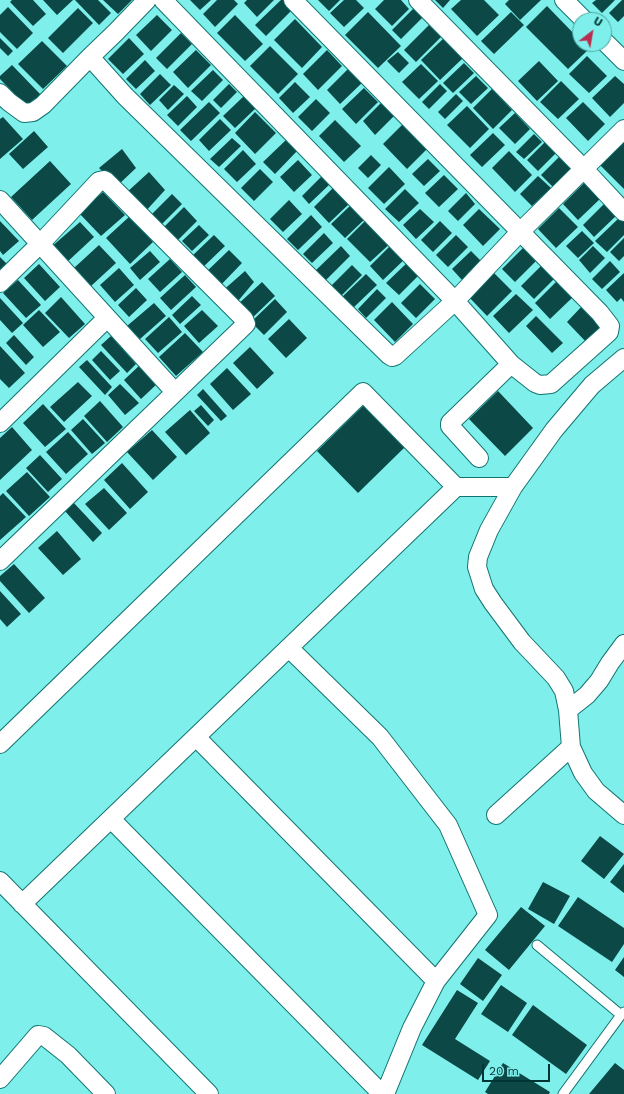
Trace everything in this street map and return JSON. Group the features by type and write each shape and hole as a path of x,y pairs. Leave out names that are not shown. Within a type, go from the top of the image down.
{"street":[{"path":"0,93 24,113 33,112 43,105 147,0"},
{"path":"163,0 455,301 511,364 535,383 540,385 551,384 609,332 610,326 600,313 293,0"},
{"path":"418,0 583,168 624,212"},
{"path":"564,0 576,12"},
{"path":"612,49 624,61"},
{"path":"90,57 125,96 392,357 395,356 455,301 520,232 624,129"},
{"path":"0,283 40,244 100,181 104,180 244,319 246,324 0,561"},
{"path":"0,200 175,392"},
{"path":"0,423 107,318"},
{"path":"624,358 592,385 554,430 513,487 489,530 478,557 477,566 484,589 492,603 522,642 556,678 564,691 568,710 571,747 583,773 596,791 624,815"},
{"path":"479,458 450,426 450,423 511,364"},
{"path":"0,744 363,392 456,487"},
{"path":"22,904 456,487 513,487"},
{"path":"568,710 587,694 599,681 624,644"},
{"path":"289,648 380,737 448,824 488,915 436,981 412,1028 385,1094"},
{"path":"196,736 436,981"},
{"path":"496,815 571,747"},
{"path":"111,819 382,1094"},
{"path":"0,881 210,1094"},
{"path":"0,1079 38,1035 44,1036 68,1055 106,1094"}],"lane":[{"path":"537,945 622,1013 563,1094"}],"building":[{"path":"12,0 33,0 46,14 33,26 10,2"},
{"path":"43,0 73,0 57,15"},
{"path":"75,0 98,0 111,13 99,25"},
{"path":"103,0 132,0 118,14"},
{"path":"190,0 211,0 200,10"},
{"path":"217,0 234,0 238,4 215,27 203,14"},
{"path":"247,0 274,0 257,17 244,3"},
{"path":"281,0 283,0 292,10 266,36 255,25"},
{"path":"318,0 340,0 329,11"},
{"path":"344,0 356,0 364,8 344,27 330,13"},
{"path":"384,0 401,0 409,9 392,26 375,9"},
{"path":"435,0 450,0 443,8"},
{"path":"461,0 484,0 499,15 477,36 451,9"},
{"path":"509,0 541,0 520,20 505,4"},
{"path":"596,0 615,0 603,12 601,12 592,3"},
{"path":"622,0 624,0 624,16 618,22 612,16 612,12 610,12"},
{"path":"547,6 572,32 572,52 586,52 568,69 526,27"},
{"path":"8,7 33,33 17,49 0,32 0,15"},
{"path":"415,7 424,16 401,39 392,30"},
{"path":"78,8 93,23 63,53 48,38"},
{"path":"368,12 401,46 378,68 345,35"},
{"path":"511,12 524,25 494,54 481,41"},
{"path":"157,15 172,30 151,51 136,35"},
{"path":"235,15 263,44 245,61 217,33"},
{"path":"295,19 322,47 302,68 274,40"},
{"path":"429,25 441,37 416,62 404,50"},
{"path":"181,33 192,44 167,69 156,58"},
{"path":"0,38 13,51 8,56 0,48"},
{"path":"129,38 144,54 123,74 108,59"},
{"path":"444,38 463,58 440,80 421,60"},
{"path":"42,41 67,66 43,89 18,64"},
{"path":"270,46 298,74 278,94 250,66"},
{"path":"196,50 211,65 188,88 173,72"},
{"path":"327,50 342,66 318,90 303,74"},
{"path":"398,52 409,63 399,73 387,61"},
{"path":"587,56 607,76 589,93 569,74"},
{"path":"145,60 155,71 136,89 126,79"},
{"path":"539,61 558,81 537,101 518,81"},
{"path":"464,63 474,73 453,93 443,83"},
{"path":"421,64 438,81 419,99 402,82"},
{"path":"12,65 41,95 28,108 0,79 0,76"},
{"path":"351,66 365,80 340,104 327,90"},
{"path":"213,70 223,80 202,101 191,91"},
{"path":"160,74 171,85 150,105 140,94"},
{"path":"476,76 488,88 471,104 459,92"},
{"path":"615,76 624,84 624,103 610,117 592,98"},
{"path":"561,81 579,99 558,119 540,102"},
{"path":"295,82 310,97 293,113 279,98"},
{"path":"229,84 237,92 221,108 213,100"},
{"path":"440,84 447,91 429,109 422,102"},
{"path":"174,85 184,94 168,110 159,100"},
{"path":"364,88 378,102 356,124 342,109"},
{"path":"492,89 512,110 493,129 473,108"},
{"path":"456,94 463,101 445,119 438,112"},
{"path":"187,96 197,107 178,126 167,115"},
{"path":"244,96 256,108 235,128 223,116"},
{"path":"316,99 330,113 312,131 298,117"},
{"path":"383,101 396,114 375,135 363,121"},
{"path":"209,102 220,113 191,141 180,130"},
{"path":"583,102 605,124 588,141 566,118"},
{"path":"467,106 489,129 470,148 447,125"},
{"path":"255,112 276,133 255,154 235,133"},
{"path":"515,113 530,129 515,144 499,128"},
{"path":"3,117 23,139 0,159 0,119"},
{"path":"220,119 231,130 209,151 199,140"},
{"path":"335,120 361,146 344,162 319,136"},
{"path":"404,123 428,148 407,169 383,144"},
{"path":"34,131 48,147 23,169 9,154"},
{"path":"493,133 505,145 482,167 470,155"},
{"path":"534,134 542,142 524,159 516,152"},
{"path":"232,138 241,146 219,167 210,159"},
{"path":"286,140 297,151 275,174 263,162"},
{"path":"624,140 624,189 599,164"},
{"path":"546,141 557,152 538,171 527,160"},
{"path":"122,149 136,168 117,186 99,168"},
{"path":"243,150 256,164 237,182 224,169"},
{"path":"509,151 532,175 515,192 492,168"},
{"path":"371,155 381,165 368,178 358,168"},
{"path":"560,156 575,171 556,190 541,175"},
{"path":"428,159 440,171 424,186 412,174"},
{"path":"298,160 312,175 294,192 280,177"},
{"path":"50,161 71,184 32,220 11,197"},
{"path":"389,167 405,184 384,204 368,188"},
{"path":"260,169 273,182 254,201 241,188"},
{"path":"149,172 165,190 144,213 125,194"},
{"path":"444,175 458,189 439,207 425,193"},
{"path":"322,176 330,184 309,204 302,196"},
{"path":"538,176 551,188 532,206 520,194"},
{"path":"586,181 602,197 578,220 563,204"},
{"path":"334,187 350,203 329,223 314,207"},
{"path":"405,189 419,203 399,222 385,209"},
{"path":"103,192 125,215 101,236 79,213"},
{"path":"466,193 475,204 458,221 448,211"},
{"path":"172,194 182,204 158,228 148,218"},
{"path":"289,200 302,214 283,232 270,219"},
{"path":"606,202 618,214 594,237 583,225"},
{"path":"353,203 367,217 345,238 331,224"},
{"path":"184,207 197,221 175,243 162,229"},
{"path":"559,208 578,227 556,248 538,229"},
{"path":"420,209 434,222 416,239 403,225"},
{"path":"479,209 500,229 483,246 463,225"},
{"path":"311,215 322,227 298,250 287,239"},
{"path":"130,216 153,242 130,264 106,238"},
{"path":"369,217 393,241 370,262 347,239"},
{"path":"620,217 624,221 624,235 607,252 595,241"},
{"path":"0,221 19,241 3,255 0,251"},
{"path":"440,221 452,233 433,252 421,240"},
{"path":"80,222 94,237 65,264 50,248"},
{"path":"199,225 209,235 192,251 182,241"},
{"path":"582,231 594,243 578,258 566,246"},
{"path":"324,233 333,243 312,263 303,254"},
{"path":"214,235 225,246 200,270 189,259"},
{"path":"456,235 468,247 448,267 436,255"},
{"path":"624,238 624,256 619,261 610,252"},
{"path":"395,241 409,255 383,280 370,266"},
{"path":"528,243 541,256 515,282 502,269"},
{"path":"99,245 116,263 91,286 74,268"},
{"path":"341,246 350,256 324,282 314,272"},
{"path":"593,246 605,258 590,273 579,260"},
{"path":"229,250 242,263 217,289 203,275"},
{"path":"150,251 160,262 140,280 130,268"},
{"path":"471,251 481,261 462,280 452,269"},
{"path":"0,257 7,264 0,270"},
{"path":"170,259 182,272 160,292 148,279"},
{"path":"410,260 422,272 399,295 386,283"},
{"path":"610,261 620,272 602,289 592,279"},
{"path":"544,263 557,276 534,299 521,286"},
{"path":"39,264 60,287 45,301 24,278"},
{"path":"352,265 362,275 338,299 328,289"},
{"path":"119,268 134,285 115,302 100,285"},
{"path":"245,271 254,282 233,307 220,293"},
{"path":"494,273 512,291 487,316 469,297"},
{"path":"624,273 624,302 621,298 617,302 606,290"},
{"path":"366,274 377,285 353,308 342,297"},
{"path":"185,275 196,287 171,310 160,298"},
{"path":"18,280 41,305 26,318 3,293"},
{"path":"557,281 573,297 550,319 535,303"},
{"path":"262,282 275,296 249,321 235,307"},
{"path":"420,284 435,299 416,318 401,303"},
{"path":"136,288 147,300 129,317 118,305"},
{"path":"377,289 386,298 366,318 358,309"},
{"path":"516,294 533,310 509,333 493,316"},
{"path":"192,296 201,305 180,324 172,315"},
{"path":"61,297 85,324 69,338 45,313"},
{"path":"0,298 23,323 12,333 0,320"},
{"path":"275,299 287,312 264,335 251,322"},
{"path":"392,302 413,324 395,342 374,320"},
{"path":"154,303 166,316 140,339 127,326"},
{"path":"584,304 606,326 588,344 567,322"},
{"path":"39,310 60,332 43,347 23,325"},
{"path":"202,310 218,326 199,343 184,326"},
{"path":"536,316 563,343 552,353 526,326"},
{"path":"169,317 182,332 158,353 145,339"},
{"path":"289,319 307,338 286,358 268,339"},
{"path":"185,333 203,352 176,376 159,357"},
{"path":"14,335 34,357 26,365 6,343"},
{"path":"111,336 136,364 127,373 101,345"},
{"path":"0,346 25,373 9,388 0,379"},
{"path":"250,347 274,373 257,389 233,363"},
{"path":"101,351 120,371 110,380 92,360"},
{"path":"87,360 112,387 105,395 79,367"},
{"path":"141,364 158,383 141,399 124,380"},
{"path":"227,368 251,394 233,410 210,384"},
{"path":"78,382 92,396 64,422 50,407"},
{"path":"120,384 139,403 125,415 108,395"},
{"path":"203,389 227,416 221,421 197,395"},
{"path":"498,391 533,428 505,456 469,419"},
{"path":"100,401 123,427 107,442 84,416"},
{"path":"43,404 66,429 45,447 23,423"},
{"path":"201,405 214,420 208,426 194,411"},
{"path":"364,405 405,447 358,493 317,451"},
{"path":"190,410 210,433 186,455 165,432"},
{"path":"83,419 105,443 92,454 71,430"},
{"path":"12,427 32,450 0,480 0,438"},
{"path":"152,430 177,457 153,480 127,452"},
{"path":"68,432 88,454 66,474 46,452"},
{"path":"40,455 62,479 48,492 26,468"},
{"path":"122,463 148,492 130,509 104,480"},
{"path":"27,472 50,497 29,516 6,491"},
{"path":"104,488 127,513 109,530 85,504"},
{"path":"3,493 26,517 0,540 0,496"},
{"path":"73,502 102,533 93,542 64,510"},
{"path":"57,531 81,559 63,575 38,548"},
{"path":"14,564 45,598 29,613 0,581 0,576"},
{"path":"0,591 21,614 7,627 0,619"},
{"path":"600,836 624,854 604,879 581,861"},
{"path":"624,864 624,893 610,882"},
{"path":"543,882 570,896 554,924 528,909"},
{"path":"578,897 624,928 624,944 612,962 558,926"},
{"path":"521,907 545,926 509,970 485,950"},
{"path":"624,957 624,977 615,970"},
{"path":"478,958 502,975 483,1001 460,984"},
{"path":"501,985 527,1003 508,1032 481,1014"},
{"path":"457,990 478,1003 455,1039 490,1061 478,1080 422,1045"},
{"path":"533,1005 587,1045 566,1074 512,1035"},
{"path":"503,1063 550,1092 549,1094 488,1094 485,1092"},
{"path":"615,1063 624,1070 624,1094 589,1094"}]}
